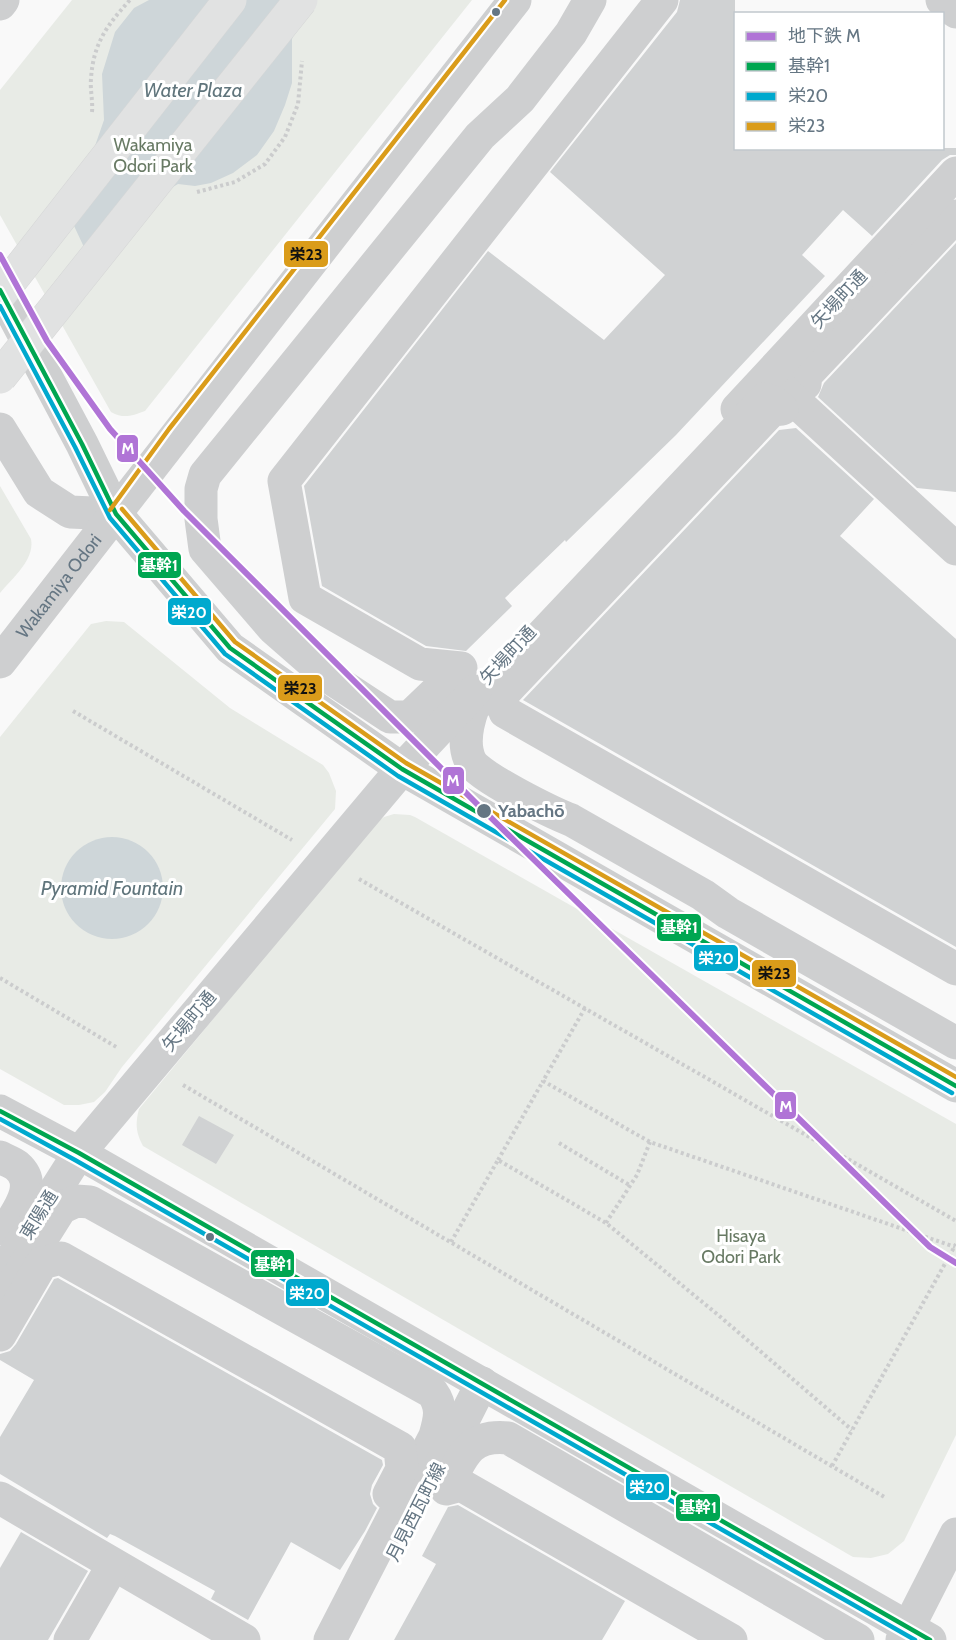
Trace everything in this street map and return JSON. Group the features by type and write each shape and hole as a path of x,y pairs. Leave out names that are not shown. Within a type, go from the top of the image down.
{"highway":[{"path":"0,292 231,0"},
{"path":"0,377 301,0"}],"street":[{"path":"0,4 3,0"},
{"name":"Wakamiya Odori","path":"0,662 116,514 175,434 515,0"},
{"path":"590,0 571,33 520,99 480,136 205,475 201,489 201,519 205,549 281,636 329,676 390,717 408,717 414,713 461,668 420,664 305,598 284,482 662,0"},
{"path":"942,0 956,12"},
{"name":"矢場町通","path":"79,1153 402,769 956,173"},
{"path":"956,194 801,360 796,370 797,375 805,384 806,375 956,216"},
{"path":"0,292 82,444 116,514 230,648 402,769 956,1086"},
{"path":"768,376 956,549"},
{"path":"956,969 505,712 501,696 772,410 782,409 765,399 473,708 467,728 467,752 472,764 485,775 555,814 571,820 693,889 728,913 956,1043"},
{"path":"0,429 39,492 70,512 116,514"},
{"path":"0,1111 79,1153 482,1383 913,1636 956,1534"},
{"name":"東陽通","path":"0,1277 79,1153"},
{"path":"0,1157 18,1167 27,1184 22,1204 0,1239"},
{"path":"0,1305 61,1208 76,1202 90,1202 432,1392 438,1400 441,1414 435,1436 330,1640"},
{"path":"0,1335 42,1263 61,1258 400,1448 402,1469 314,1640"},
{"name":"月見西瓦町線","path":"350,1640 482,1383"},
{"path":"731,1640 461,1485 446,1489 464,1454 481,1439 494,1436 508,1437 858,1640"},
{"path":"0,1498 244,1640"},
{"path":"70,1640 113,1565"}],"path":[{"path":"92,119 91,79 96,51 108,24 130,0"},
{"path":"73,711 297,843"},
{"path":"352,875 956,1221"},
{"path":"0,978 126,1052"},
{"path":"451,1242 585,1008"},
{"path":"174,1080 886,1498"},
{"path":"543,1081 650,1142 955,1246 832,1466"},
{"path":"606,1223 637,1175 650,1142"},
{"path":"559,1143 631,1186"},
{"path":"498,1160 606,1223 717,1314 852,1430"}],"green space":[{"name":"Wakamiya Odori Park","path":"72,0 472,0 145,411 128,416 120,416 111,412 0,215 0,90"},
{"path":"0,486 31,539 31,547 30,554 22,568 0,593"},
{"path":"106,621 124,622 230,708 323,765 336,791 335,809 122,1067 105,1092 94,1102 64,1105 0,1069 0,737 91,624"},
{"name":"Hisaya Odori Park","path":"394,814 415,817 956,1124 956,1435 904,1541 888,1554 871,1558 853,1557 143,1146 137,1128 139,1109 373,825 384,817"}],"water":[{"name":"Water Plaza","path":"149,0 314,0 301,17 292,39 292,83 285,105 274,131 257,155 233,173 211,183 195,186 178,184 144,204 97,275 61,198 88,166 104,120 102,74 115,32 134,8"},
{"name":"Pyramid Fountain","path":"112,837 131,841 148,852 159,869 163,888 159,907 148,924 131,935 112,939 93,935 76,924 65,907 61,888 65,869 76,852 93,841"}],"building":[{"path":"680,0 735,0 734,150 944,150 944,148 956,148 956,155 950,155 942,160 872,236 843,210 802,255 825,276 676,435 505,598 512,606 466,651 426,646 322,586 304,486 488,251 604,340 665,275 550,172 677,12"},
{"path":"956,243 956,492 917,488 818,397 824,383"},
{"path":"796,428 874,499 840,536 956,639 956,947 523,700 779,430"},
{"path":"199,1116 234,1135 216,1164 182,1145"},
{"path":"58,1278 382,1460 383,1465 372,1485 370,1494 377,1508 340,1570 291,1542 248,1620 211,1599 215,1591 115,1536 110,1534 107,1538 0,1474 0,1437 34,1380 0,1360 0,1354 10,1351 16,1344 54,1279"},
{"path":"458,1505 625,1601 602,1640 394,1640 436,1564 422,1556 448,1507"},
{"path":"21,1532 88,1571 48,1640 0,1640 0,1568"}],"metro line":[{"name":"M","path":"0,255 47,341 110,429 184,511 482,809 930,1247 956,1263"}],"transit line":[{"name":"栄23","path":"110,510 169,429 505,0"},
{"name":"基幹1","path":"0,290 82,444 116,514 230,648 402,769 956,1086"},
{"name":"栄20","path":"0,306 110,518 225,654 398,776 952,1093"},
{"name":"栄23","path":"122,509 235,642 406,763 956,1077"},
{"name":"基幹1","path":"0,1111 79,1153 930,1640"},
{"name":"栄20","path":"0,1119 915,1640"}],"place":[{"name":"Yabachō","path":"484,811"}]}
